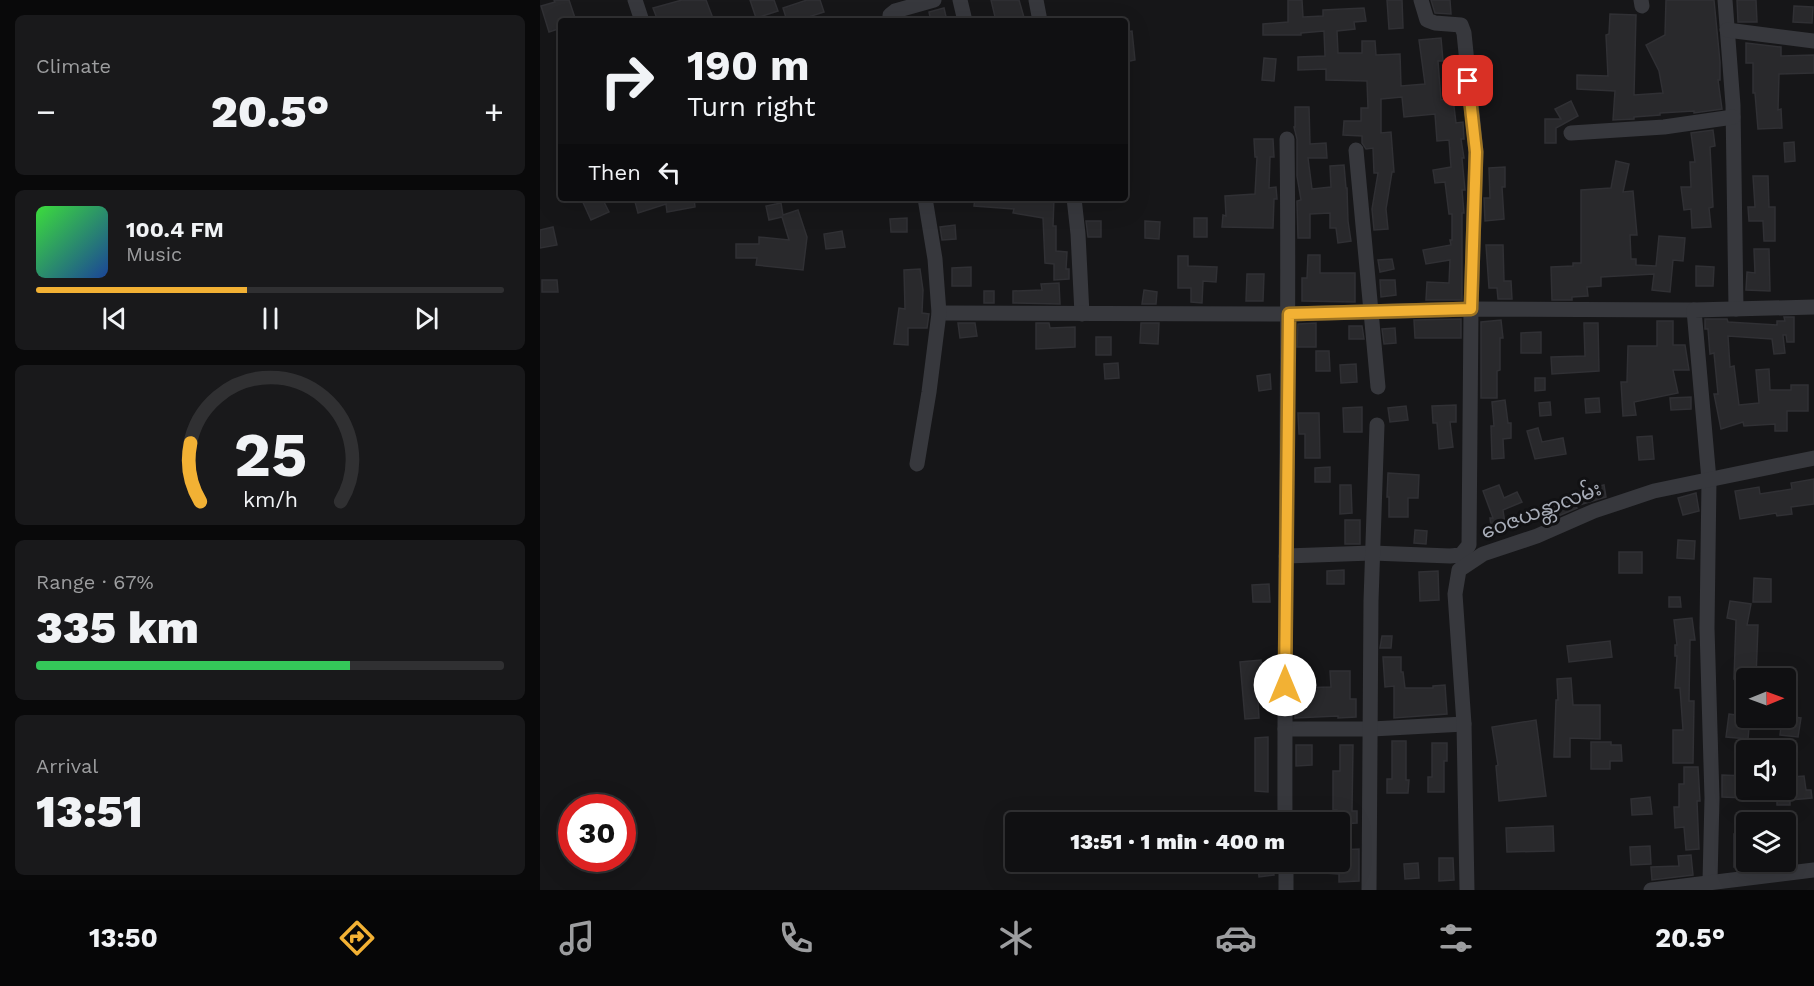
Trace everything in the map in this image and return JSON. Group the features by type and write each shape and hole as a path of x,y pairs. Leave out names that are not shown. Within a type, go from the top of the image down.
{"street":[{"path":"635,0 641,18"},
{"path":"890,18 895,11 934,0"},
{"path":"960,0 964,18"},
{"path":"1036,0 1039,18"},
{"path":"1286,556 1372,553 1450,556 1461,555 1469,545 1471,309 1476,152 1464,33 1461,25 1435,23 1427,20 1421,0"},
{"path":"1725,0 1733,117 1736,309"},
{"path":"1727,30 1814,41"},
{"path":"1571,133 1664,127 1733,117"},
{"path":"1286,812 1289,314 1287,139"},
{"path":"1356,150 1378,387"},
{"path":"917,464 939,313 935,259 925,201"},
{"path":"1074,201 1082,314"},
{"path":"939,313 1289,314 1471,309 1695,310 1814,307"},
{"path":"1695,310 1709,480 1707,628 1712,798 1710,881"},
{"path":"1370,890 1372,553 1377,425"},
{"name":"ဝေဇယန္တာလမ်း","path":"1467,890 1464,724 1455,594 1459,570 1483,554 1537,536 1594,511 1654,491 1814,458"},
{"path":"1285,729 1372,729 1464,724"},
{"path":"1651,890 1814,870"},
{"path":"1286,872 1286,890"}],"building":[{"path":"554,0 569,0 575,18 558,18 558,29 549,32 541,6 555,2"},
{"path":"682,0 706,0 713,18 657,18 653,8"},
{"path":"750,0 774,0 778,11 756,18"},
{"path":"807,0 820,0 824,12 805,18 786,18 783,8"},
{"path":"991,0 1019,0 1024,18 995,18"},
{"path":"1288,0 1302,0 1303,17 1323,16 1323,10 1364,8 1366,21 1354,22 1355,29 1337,31 1338,53 1362,53 1362,41 1375,41 1376,55 1400,54 1401,86 1425,84 1419,40 1441,38 1443,61 1438,61 1441,100 1453,98 1456,123 1463,122 1464,139 1461,139 1465,190 1462,190 1464,213 1462,213 1462,300 1426,300 1427,282 1449,283 1450,260 1426,264 1423,250 1451,245 1450,240 1452,240 1452,214 1449,214 1445,182 1435,183 1433,170 1451,167 1449,140 1437,141 1435,114 1404,117 1402,97 1381,99 1381,133 1391,132 1394,172 1392,172 1386,209 1388,229 1374,230 1372,209 1378,173 1374,173 1373,148 1366,149 1362,143 1362,136 1343,135 1344,121 1361,121 1361,108 1368,108 1367,81 1326,80 1326,69 1298,70 1298,57 1325,56 1324,31 1301,33 1301,35 1263,35 1263,24 1288,22"},
{"path":"1387,0 1402,0 1403,28 1389,29"},
{"path":"1431,0 1450,0 1451,14 1435,13"},
{"path":"1666,0 1714,0 1720,62 1720,80 1718,80 1722,109 1694,113 1694,111 1660,113 1660,115 1634,117 1634,119 1613,120 1615,91 1577,89 1577,75 1608,76 1606,35 1609,34 1610,14 1636,15 1634,95 1663,93 1659,71 1646,45 1665,35"},
{"path":"1737,0 1756,0 1757,22 1738,22"},
{"path":"1794,6 1813,7 1812,23 1793,22"},
{"path":"944,8 946,18 930,18 929,12"},
{"path":"1132,31 1135,60 1128,61 1128,32"},
{"path":"1746,43 1781,47 1781,56 1814,55 1814,73 1779,74 1778,110 1781,109 1782,128 1758,129 1755,93 1753,93 1753,63 1746,63"},
{"path":"1264,58 1276,59 1274,81 1262,80"},
{"path":"1571,101 1578,116 1556,128 1556,143 1545,143 1545,119 1561,119 1555,109"},
{"path":"1295,107 1309,107 1310,144 1326,143 1327,158 1308,158 1312,189 1331,187 1330,166 1344,165 1351,241 1338,243 1336,228 1330,228 1330,213 1310,214 1310,238 1298,238 1297,201 1301,200 1297,176"},
{"path":"1713,130 1715,146 1710,147 1713,207 1709,208 1711,227 1692,228 1691,209 1684,210 1681,187 1691,187 1690,162 1695,162 1691,133"},
{"path":"1254,139 1273,139 1274,157 1270,157 1269,188 1276,187 1277,199 1274,199 1273,228 1222,227 1223,215 1226,216 1225,196 1255,194 1257,157 1255,157"},
{"path":"1794,142 1795,161 1785,162 1784,143"},
{"path":"1616,161 1629,164 1623,192 1633,191 1637,235 1630,235 1631,259 1636,259 1636,265 1656,266 1659,236 1685,238 1683,261 1673,260 1670,292 1652,290 1654,274 1601,277 1601,286 1587,287 1588,296 1572,297 1572,300 1552,300 1551,267 1573,266 1573,263 1581,263 1581,190 1611,188"},
{"path":"1505,167 1505,187 1502,187 1504,219 1485,221 1484,198 1490,198 1489,168"},
{"path":"1753,176 1768,176 1769,207 1775,207 1775,241 1764,241 1763,221 1749,221 1748,207 1755,207"},
{"path":"582,201 604,201 609,212 591,220"},
{"path":"635,201 694,201 695,207 667,212 666,204 638,213"},
{"path":"975,201 1054,201 1053,226 1056,226 1056,251 1067,252 1066,269 1069,269 1069,279 1054,280 1054,264 1045,263 1043,218 1013,213 1014,209 974,206"},
{"path":"781,203 783,215 798,210 807,237 803,270 756,265 757,258 736,258 736,244 759,244 759,237 789,240 782,217 769,220 766,206"},
{"path":"907,218 907,232 891,232 890,219"},
{"path":"1194,218 1207,218 1207,237 1194,237"},
{"path":"1086,221 1101,221 1101,237 1088,237"},
{"path":"1145,221 1160,222 1159,239 1145,238"},
{"path":"955,225 956,239 942,240 940,227"},
{"path":"553,227 557,245 540,248 540,230"},
{"path":"842,231 845,247 826,249 824,234"},
{"path":"1486,245 1503,245 1504,281 1511,281 1512,299 1498,299 1497,288 1489,288"},
{"path":"1754,249 1769,249 1770,291 1746,290 1747,272 1755,273"},
{"path":"1308,255 1320,255 1320,273 1355,273 1355,302 1302,301 1302,278 1307,278"},
{"path":"1178,256 1188,256 1188,266 1217,267 1216,282 1203,281 1202,303 1191,302 1191,288 1178,288"},
{"path":"1392,259 1394,269 1380,272 1378,260"},
{"path":"1696,266 1714,267 1713,286 1696,286"},
{"path":"971,267 971,286 952,286 952,268"},
{"path":"920,269 923,290 922,313 929,314 927,328 908,328 908,345 894,344 899,308 905,309 904,270"},
{"path":"1247,274 1264,274 1263,301 1246,301"},
{"path":"542,280 557,280 558,292 542,292"},
{"path":"1380,280 1395,280 1396,295 1381,297"},
{"path":"1059,283 1060,304 1013,303 1013,291 1042,290 1041,284"},
{"path":"1144,290 1157,292 1156,304 1142,304"},
{"path":"984,291 994,291 994,303 984,303"},
{"path":"1784,317 1794,317 1794,342 1787,342 1786,335 1783,335 1785,353 1774,354 1772,339 1728,336 1730,367 1734,366 1739,405 1759,403 1756,370 1769,369 1770,390 1791,390 1791,385 1808,385 1808,411 1787,411 1787,431 1775,431 1775,424 1744,426 1743,422 1721,429 1714,394 1718,394 1714,353 1710,354 1705,319 1727,319 1728,322 1777,325 1777,321 1785,321"},
{"path":"1461,319 1461,338 1415,338 1414,320"},
{"path":"1501,320 1503,338 1500,338 1497,398 1481,398 1481,322"},
{"path":"1657,321 1673,321 1673,345 1685,345 1689,370 1673,370 1678,393 1634,402 1636,415 1623,416 1621,382 1627,382 1628,346 1657,346"},
{"path":"958,323 975,323 977,336 960,338"},
{"path":"1036,323 1049,323 1050,328 1075,327 1075,347 1036,349"},
{"path":"1141,323 1159,323 1158,344 1140,343"},
{"path":"1316,323 1316,347 1297,347 1298,324"},
{"path":"1584,323 1598,323 1599,371 1552,374 1551,357 1585,356"},
{"path":"1349,326 1362,326 1364,339 1349,339"},
{"path":"1395,328 1396,343 1384,344 1382,329"},
{"path":"1541,332 1541,353 1521,353 1521,333"},
{"path":"1096,337 1111,337 1111,355 1096,355"},
{"path":"1316,351 1329,351 1330,371 1316,371"},
{"path":"1118,363 1119,378 1105,379 1104,364"},
{"path":"1356,364 1357,382 1341,383 1340,365"},
{"path":"1270,374 1271,389 1259,391 1257,376"},
{"path":"1535,378 1545,378 1545,390 1535,391"},
{"path":"1691,397 1691,409 1671,410 1670,398"},
{"path":"1599,398 1600,412 1586,413 1585,399"},
{"path":"1505,400 1508,423 1511,423 1511,438 1503,439 1504,458 1492,459 1491,426 1494,426 1492,402"},
{"path":"1550,402 1551,415 1540,416 1539,403"},
{"path":"1456,405 1456,422 1450,422 1453,447 1439,449 1437,423 1433,423 1432,406"},
{"path":"1406,406 1408,420 1390,422 1388,408"},
{"path":"1362,407 1362,432 1344,432 1343,408"},
{"path":"1298,413 1319,413 1320,458 1305,458 1305,434 1299,434"},
{"path":"1538,428 1542,442 1563,438 1566,454 1535,459 1527,431"},
{"path":"1652,436 1654,459 1639,460 1637,437"},
{"path":"1330,467 1330,482 1315,482 1315,468"},
{"path":"1388,473 1419,475 1418,498 1408,498 1408,517 1389,517"},
{"path":"1814,479 1814,504 1791,507 1792,514 1777,516 1776,513 1740,519 1735,491 1759,487 1760,494 1792,489 1791,483"},
{"path":"1340,485 1351,485 1352,513 1340,514"},
{"path":"1499,485 1504,498 1517,492 1522,502 1503,510 1506,531 1492,533 1490,518 1493,518 1483,491"},
{"path":"1604,485 1606,497 1576,506 1577,508 1542,523 1538,508 1562,501 1561,498 1583,490"},
{"path":"1696,493 1699,511 1683,515 1678,498"},
{"path":"1345,520 1360,520 1360,544 1345,544"},
{"path":"1415,530 1427,531 1426,544 1414,543"},
{"path":"1678,540 1695,541 1694,559 1677,558"},
{"path":"1619,552 1642,552 1642,573 1619,573"},
{"path":"1344,570 1344,584 1327,584 1327,571"},
{"path":"1438,571 1439,600 1420,601 1419,572"},
{"path":"1754,578 1771,579 1771,602 1753,602"},
{"path":"1269,584 1270,602 1253,602 1252,585"},
{"path":"1669,597 1680,597 1681,607 1669,607"},
{"path":"1730,601 1751,604 1747,625 1758,625 1756,668 1736,668 1736,679 1734,679 1736,620 1727,618"},
{"path":"1692,618 1695,640 1690,640 1689,701 1694,701 1693,763 1673,763 1673,730 1683,730 1680,688 1675,688 1677,656 1675,656 1675,645 1677,645 1674,620"},
{"path":"1382,636 1392,636 1391,648 1380,648"},
{"path":"1610,641 1612,657 1569,662 1567,646"},
{"path":"1383,657 1401,657 1401,672 1403,672 1405,688 1433,688 1433,686 1445,685 1447,714 1394,718 1394,686 1385,687"},
{"path":"1261,660 1263,684 1257,685 1259,718 1245,719 1240,662"},
{"path":"1330,671 1350,671 1350,699 1356,699 1356,717 1295,718 1295,688 1331,687"},
{"path":"1571,678 1573,705 1600,705 1600,739 1570,738 1570,757 1554,757 1556,700 1558,700 1557,679"},
{"path":"1729,714 1736,715 1736,728 1749,728 1748,739 1726,737"},
{"path":"1796,717 1801,718 1798,737 1780,735 1781,728 1796,728"},
{"path":"1536,720 1546,796 1499,801 1496,766 1498,765 1492,727"},
{"path":"1268,737 1268,792 1255,791 1255,738"},
{"path":"1392,741 1406,741 1408,793 1387,793 1387,779 1392,779"},
{"path":"1591,742 1611,742 1611,745 1621,745 1622,761 1610,761 1610,769 1591,769"},
{"path":"1432,743 1447,743 1447,761 1444,761 1444,792 1428,792 1428,777 1432,777"},
{"path":"1296,745 1312,745 1312,765 1296,766"},
{"path":"1340,745 1353,745 1352,811 1357,811 1357,823 1350,823 1350,812 1333,810 1333,771 1340,771"},
{"path":"1684,767 1698,767 1699,849 1686,850 1684,827 1675,828 1674,807 1679,807 1679,784 1684,784"},
{"path":"1722,775 1736,776 1736,798 1722,797"},
{"path":"1804,776 1806,790 1811,790 1812,798 1796,799 1796,777"},
{"path":"1650,797 1652,814 1632,815 1631,799"},
{"path":"1777,800 1790,800 1790,805 1777,805"},
{"path":"1553,826 1554,851 1507,852 1506,828"},
{"path":"1734,834 1736,834 1736,867 1734,867"},
{"path":"1650,846 1651,864 1631,865 1630,847"},
{"path":"1350,849 1359,849 1359,881 1339,882 1339,874 1309,872 1350,872"},
{"path":"1691,855 1693,875 1652,880 1651,867 1679,866 1678,856"},
{"path":"1439,858 1453,858 1454,880 1439,881"},
{"path":"1418,863 1419,878 1405,879 1404,864"},
{"path":"1259,872 1274,872 1274,875 1259,877"}],"route":[{"path":"1285,685 1289,314 1471,309 1476,152 1468,81"}]}
